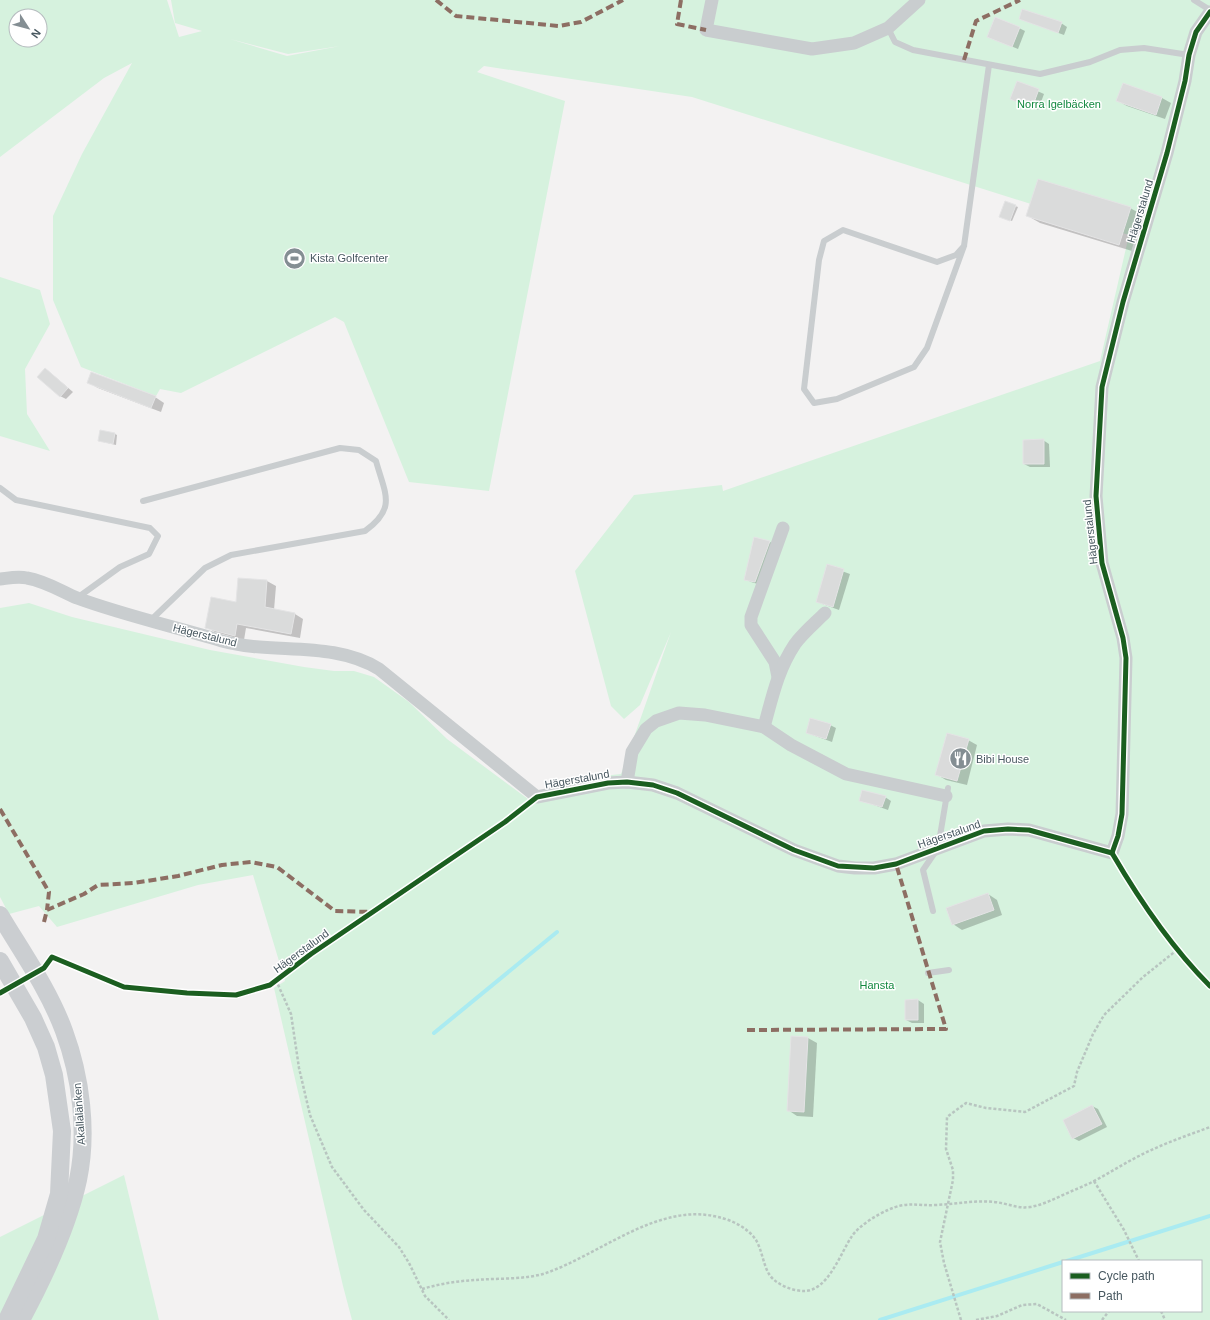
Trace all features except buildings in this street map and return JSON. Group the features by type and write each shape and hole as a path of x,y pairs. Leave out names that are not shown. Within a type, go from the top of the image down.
{"main road":[{"name":"Akallalänken","path":"0,915 50,998 64,1030 73,1057 82,1115 82,1145 78,1180 69,1210 36,1292 20,1320"},
{"name":"Akallalänken","path":"0,961 33,1018 46,1047 54,1075 62,1131 59,1194 46,1239 7,1320"}],"street":[{"path":"712,0 706,30 812,49 854,43 888,28 919,0"},
{"name":"Hägerstalund","path":"0,579 12,577 28,578 44,582 78,598 231,643 339,654 368,662 379,669 537,797 608,783 627,782 653,785 677,793 794,850 838,866 874,868 896,864 984,831 1008,829 1029,830 1112,853 1116,844 1122,814 1126,658 1123,638 1102,563 1096,504 1098,427 1102,388 1123,302 1167,153 1185,81 1188,55 1196,32 1210,11"},
{"path":"778,677 775,662 751,625 751,617 783,528"},
{"path":"764,727 778,677 786,658 796,643 825,613"},
{"path":"627,782 632,752 646,729 656,721 679,713 705,715 764,727 791,745 846,774 947,792"}],"lane":[{"path":"1194,0 1210,11"},
{"path":"888,28 895,42 913,50 1040,74 1090,62 1120,50 1144,48 1188,55"},
{"path":"964,246 956,255 937,262 843,230 824,240 819,260 804,389 814,403 837,399 914,367 927,348 964,246 989,65"},
{"path":"143,501 340,448 359,450 376,461 387,500 380,521 365,531 231,554 205,568 151,620"},
{"path":"0,488 16,500 150,528 158,536 149,554 120,567 78,598"},
{"path":"933,911 923,870 938,848 947,792"},
{"path":"928,973 949,970"}],"path":[{"path":"961,1320 956,1299 944,1263 940,1242 953,1180 953,1170 946,1149 947,1116 966,1103 1025,1112 1074,1086 1077,1072 1093,1034 1104,1015 1143,977 1176,950"},
{"path":"276,980 291,1014 299,1068 310,1115 322,1146 332,1166 364,1210 400,1247 425,1296 449,1320"},
{"path":"422,1289 451,1283 477,1280 500,1280 543,1274 564,1267 665,1218 689,1213 719,1217 740,1226 755,1240 769,1274 778,1283 803,1291 815,1289 826,1280 853,1234 870,1220 886,1210 905,1204 934,1205 996,1202 1013,1207 1028,1208 1046,1204 1094,1181 1141,1155 1210,1127"},
{"path":"1094,1181 1138,1260"},
{"path":"976,1320 997,1316 1022,1305 1037,1304 1066,1320"},
{"path":"1102,1320 1108,1312"}],"green space":[{"name":"Hansta","path":"0,0 167,0 179,37 202,31 175,23 171,0 1210,0 1210,1320 352,1320 274,988 285,981 253,875 198,885 57,927 39,906 9,914 0,897 0,608 29,603 72,617 210,650 304,667 334,671 354,671 374,677 409,702 447,739 528,799 569,783 594,777 621,774 671,632 640,705 624,719 611,706 575,571 634,495 722,485 723,491 1100,361 1129,235 692,97 484,66 477,72 565,101 489,491 409,482 344,322 335,317 181,393 160,389 156,396 81,367 53,300 53,216 82,154 132,63 104,78 0,157","holes":["230,39 288,54 340,46 287,56"]},
{"path":"0,277 40,290 50,324 25,369 27,414 50,451 0,436"},
{"path":"124,1175 159,1320 0,1320 0,1237"}],"waterway":[{"path":"434,1033 557,932"},
{"path":"1070,1260 1210,1216"},
{"path":"880,1320 1062,1262"}],"marked path":[{"path":"436,0 456,16 559,26 581,22 623,0"},
{"path":"681,0 677,24 706,30"},
{"path":"964,60 976,21 1020,0"},
{"path":"0,809 49,892 47,910"},
{"path":"44,922 47,910 84,894 98,885 134,883 178,876 222,865 251,862 277,867 335,911 372,912"},
{"path":"747,1030 946,1029 896,864"}],"cycle path":[{"path":"1112,853 1118,836 1122,814 1126,658 1123,638 1102,563 1096,496 1102,387 1123,302 1167,153 1185,81 1189,55 1196,32 1210,12"},
{"path":"0,993 44,968 52,957 124,987 187,993 236,995 270,985 311,954 505,822 537,797 608,783 627,782 653,785 677,793 794,850 838,866 874,868 896,864 984,831 1008,829 1029,830 1112,853"},
{"path":"1112,853 1157,923 1182,956 1210,986"}],"place":[{"name":"Kista Golfcenter","path":"294,258"},
{"name":"Bibi House","path":"960,759"}],"park label":[{"name":"Norra Igelbäcken","path":"1059,104"}]}
